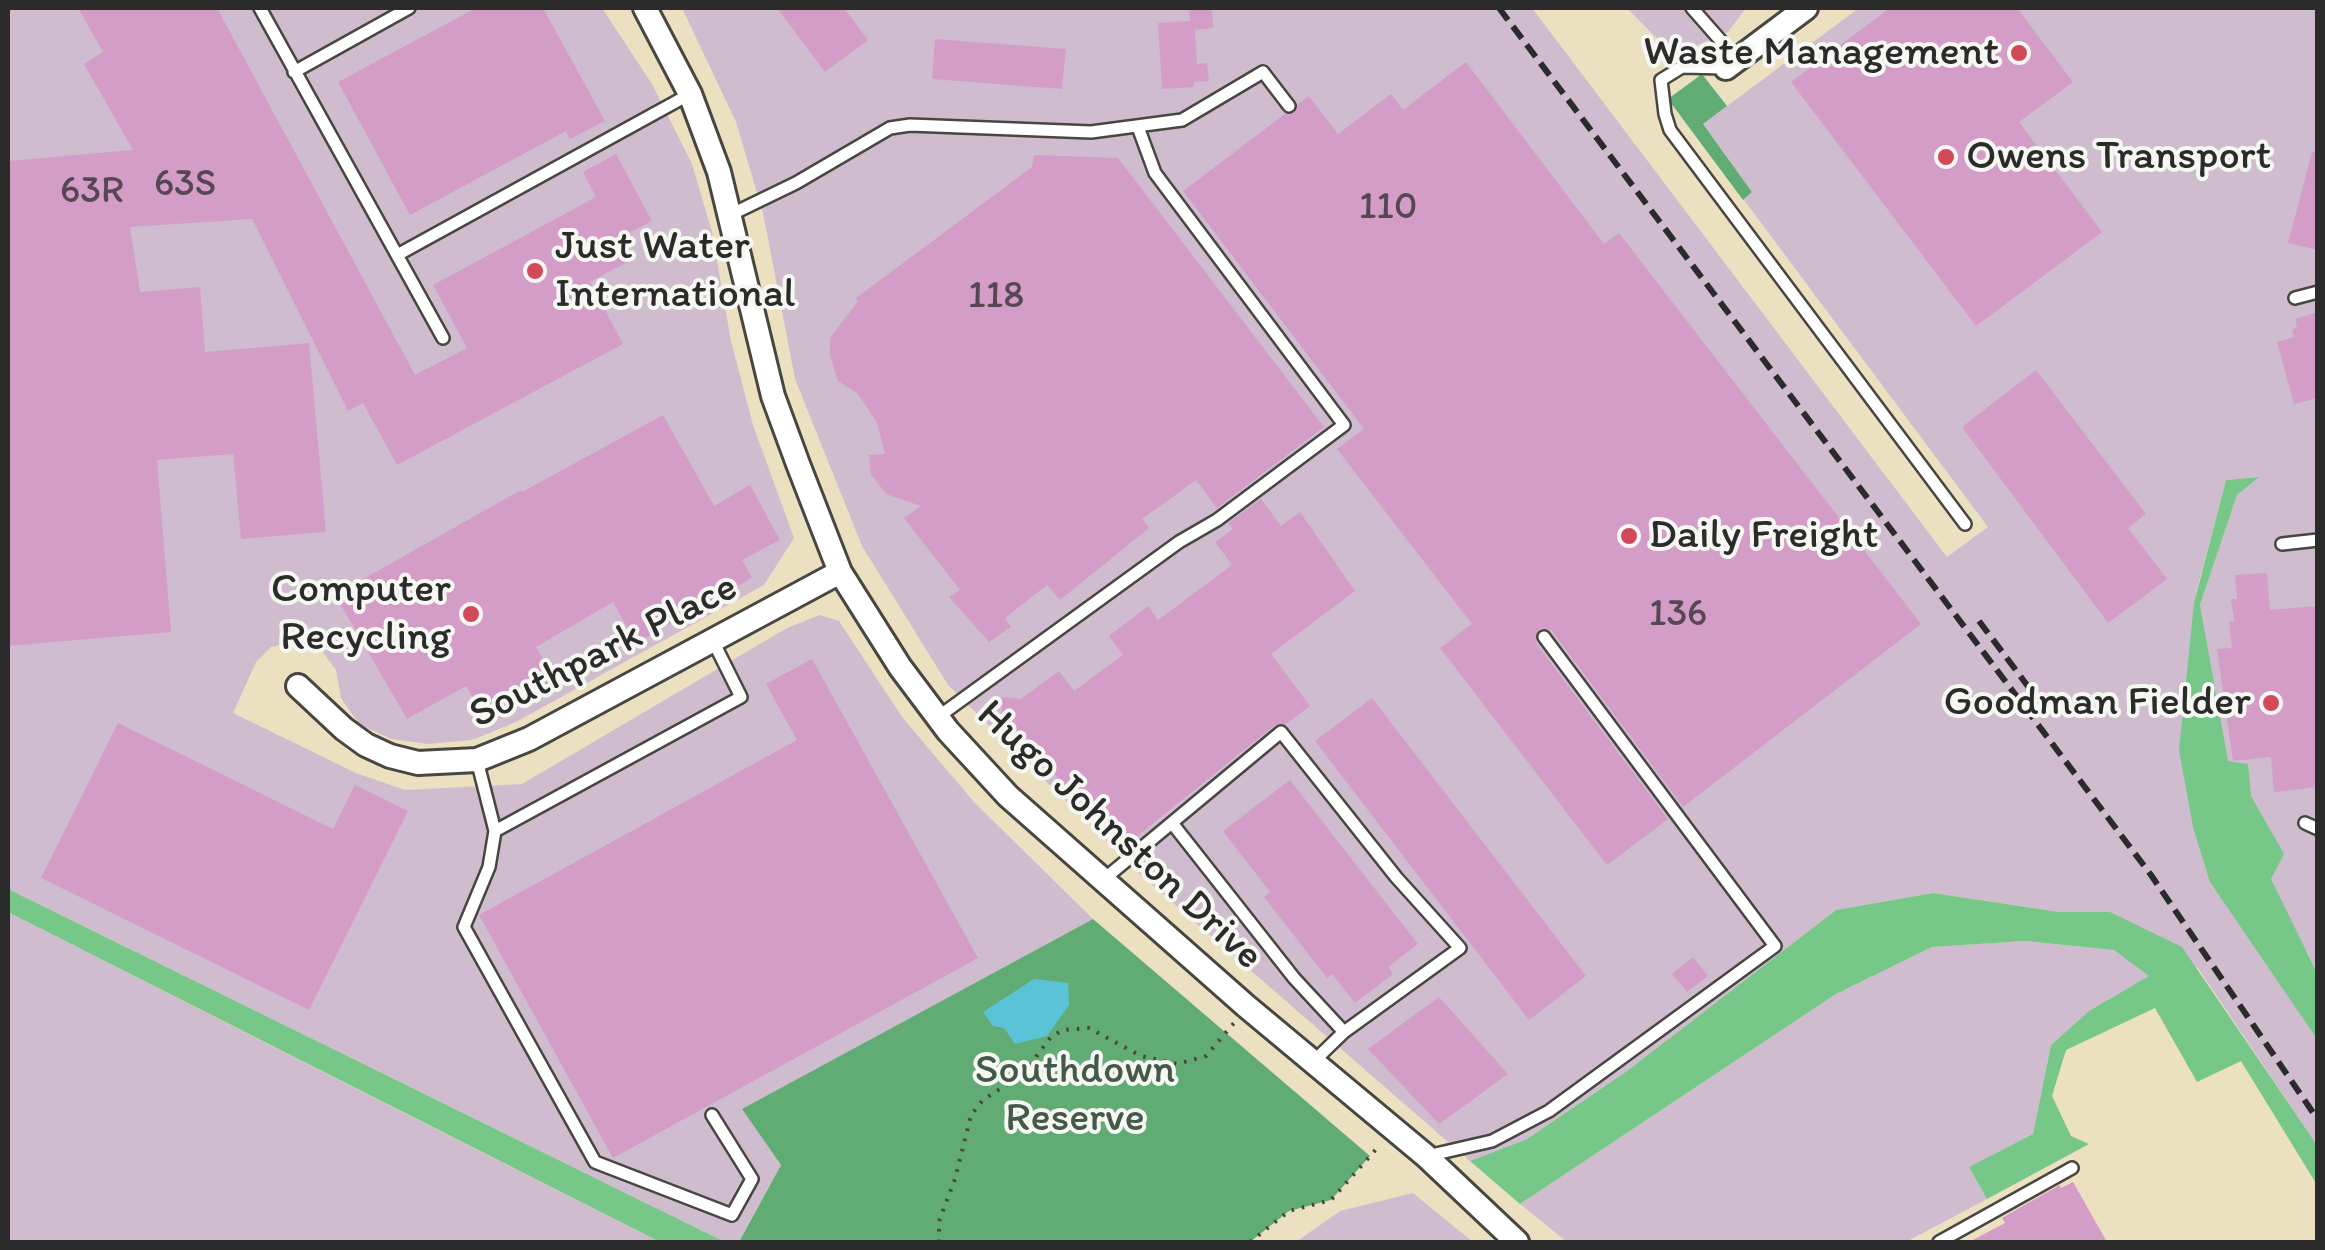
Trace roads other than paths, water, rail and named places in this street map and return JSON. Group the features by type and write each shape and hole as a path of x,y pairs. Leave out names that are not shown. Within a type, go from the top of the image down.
{"street":[{"name":"Hugo Johnston Drive","path":"646,8 690,94 719,172 773,396 840,572 900,666 1008,796 1426,1156 1517,1242"},
{"path":"1729,66 1806,8"},
{"name":"Southpark Place","path":"298,686 344,729 390,756 418,763 478,760 528,739 840,572"}],"lane":[{"path":"260,8 443,338"},
{"path":"294,72 410,8"},
{"path":"1692,8 1721,42 1729,66 1682,67 1661,80 1664,114 1670,130 1965,524"},
{"path":"730,216 890,128 910,125 1043,132 1138,127 1182,120 1264,72 1289,106"},
{"path":"399,254 690,94"},
{"path":"938,716 1179,542 1217,520 1344,424 1155,173 1138,127"},
{"path":"2295,298 2318,292"},
{"path":"2282,544 2318,540"},
{"path":"1426,1156 1492,1140 1549,1111 1774,946 1544,637"},
{"path":"495,832 741,697 713,640"},
{"path":"1103,880 1281,732 1396,878 1460,948 1344,1032 1314,1062"},
{"path":"478,760 495,832 489,867 464,926 595,1162 732,1215 752,1178 712,1114"},
{"path":"1172,823 1294,978 1344,1032"},
{"path":"1938,1242 2072,1168"}],"water":[{"path":"1034,979 1068,983 1069,1005 1047,1036 1015,1044 1004,1028 993,1026 983,1012"}],"railway":[{"path":"1499,8 2151,875 2318,1120"},
{"path":"1979,621 2045,709"}],"place":[{"name":"Waste Management","path":"2019,53"},
{"name":"Owens Transport","path":"1946,157"},
{"name":"Just Water International","path":"535,271"},
{"name":"Daily Freight","path":"1629,536"},
{"name":"Computer Recycling","path":"471,614"},
{"name":"Goodman Fielder","path":"2271,703"}],"park label":[{"name":"Southdown Reserve","path":"1075,1095"}]}
